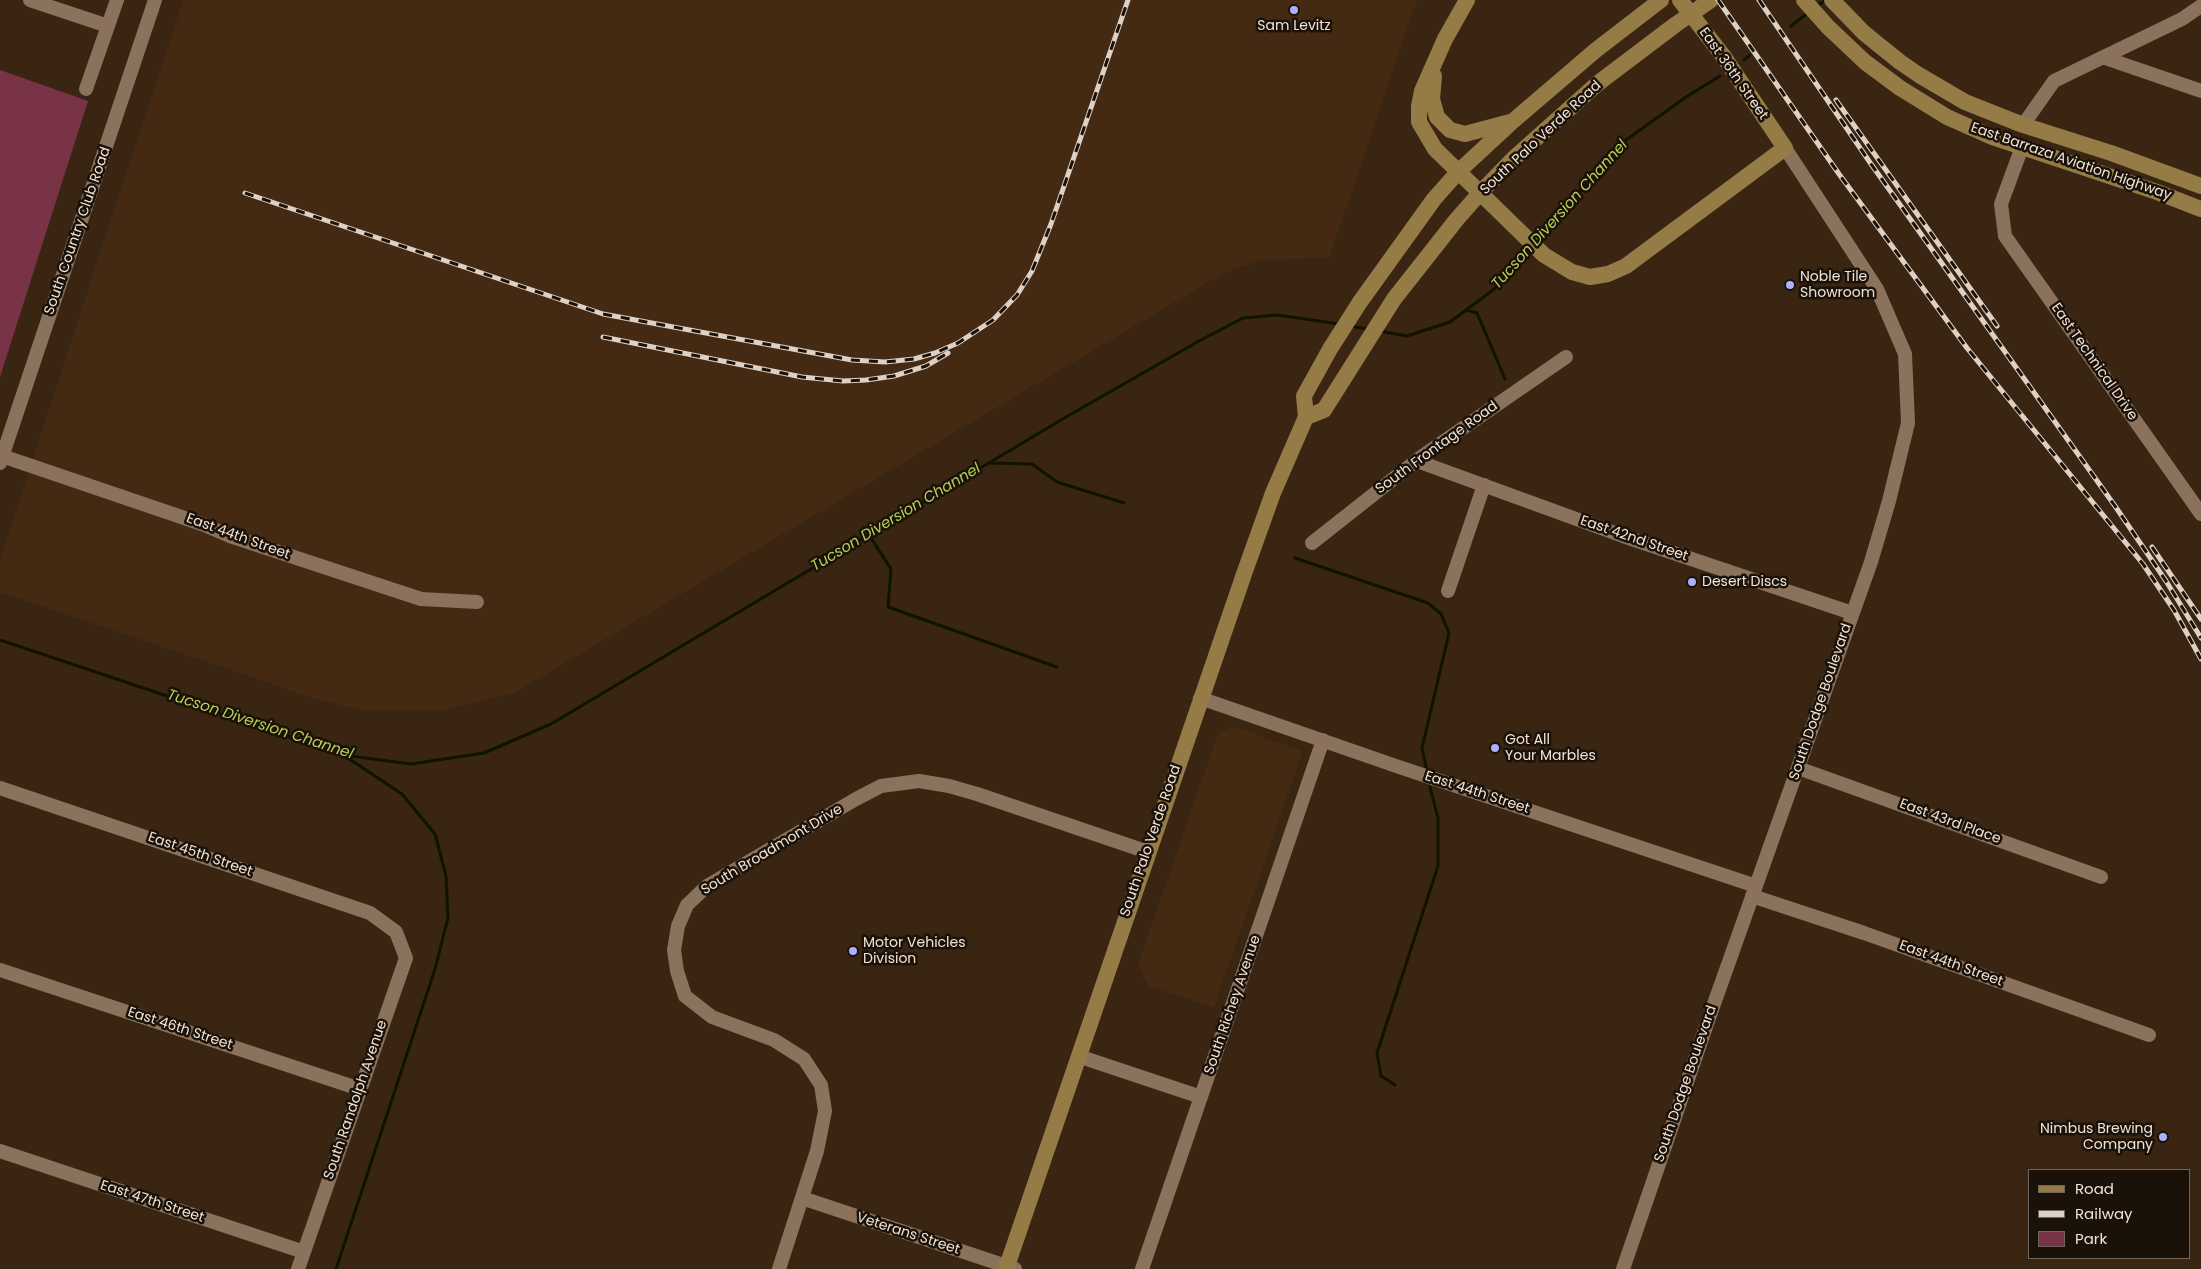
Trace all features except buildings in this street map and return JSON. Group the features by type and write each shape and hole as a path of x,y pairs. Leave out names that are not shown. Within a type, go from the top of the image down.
{"main road":[{"path":"1467,0 1446,39 1422,91 1419,106 1419,122 1435,149 1458,172 1544,255 1572,272 1590,277 1608,274 1626,266 1785,148"},
{"name":"East 36th Street","path":"1680,0 1724,57 1785,148"},
{"name":"South Palo Verde Road","path":"1306,417 1324,410 1394,299 1457,219 1513,159 1597,84 1711,0"},
{"name":"East Barraza Aviation Highway","path":"1804,0 1844,43 1880,74 1924,103 1977,131 2201,209"},
{"name":"East Barraza Aviation Highway","path":"1832,0 1884,50 1919,75 1965,102 2023,125 2111,153 2201,186"},
{"name":"South Palo Verde Road","path":"1009,1268 1078,1056 1200,698 1273,493 1306,417 1304,396 1330,349 1360,302 1434,199 1458,172 1512,121 1596,50 1660,1"},
{"path":"1844,43 1900,84 1944,109 1996,130 2014,131 2023,125"},
{"path":"1434,66 1432,99 1437,117 1450,130 1465,134 1512,121"},
{"path":"2111,153 2201,180"},
{"path":"2102,174 2147,192 2201,219"}],"street":[{"path":"30,0 108,26"},
{"path":"86,89 117,0"},
{"name":"South Country Club Road","path":"1,460 155,0"},
{"path":"2023,125 2054,81 2105,58 2182,19 2201,6"},
{"path":"2105,58 2201,91"},
{"name":"East Technical Drive","path":"2022,147 2001,204 2006,236 2201,514"},
{"name":"South Dodge Boulevard","path":"1623,1269 1884,519 1908,424 1905,354 1877,289 1785,148"},
{"name":"South Frontage Road","path":"1312,543 1417,461 1566,357"},
{"name":"East 44th Street","path":"1,460 202,524 230,536 421,599 478,602"},
{"name":"East 42nd Street","path":"1417,461 1623,536 1852,613"},
{"path":"1448,591 1484,485"},
{"name":"East 44th Street","path":"1200,698 1754,891 1864,933 2149,1035"},
{"name":"South Richey Avenue","path":"1142,1269 1323,740"},
{"name":"East 43rd Place","path":"1798,768 2101,877"},
{"name":"South Broadmont Drive","path":"779,1269 817,1151 825,1110 821,1085 804,1059 774,1040 712,1018 685,996 677,971 674,950 678,926 687,905 707,886 856,799 881,786 919,781 949,786 977,794 1148,852"},
{"name":"East 45th Street","path":"0,788 370,913 396,932"},
{"name":"South Randolph Avenue","path":"298,1269 406,958 396,932"},
{"name":"East 46th Street","path":"0,970 360,1089"},
{"path":"1078,1056 1201,1097"},
{"name":"East 47th Street","path":"0,1151 304,1252"},
{"name":"Veterans Street","path":"802,1198 1009,1268"}],"shaded area":[{"path":"183,0 1417,0 1329,258 1261,260 1224,273 514,693 446,710 365,711 319,700 0,592 0,559"},
{"path":"1232,726 1303,751 1214,1007 1148,986 1138,964 1218,734"}],"green space":[{"path":"0,70 88,101 0,377"}],"waterway":[{"name":"Tucson Diversion Channel","path":"1816,7 1826,0"},
{"name":"Tucson Diversion Channel","path":"1791,26 1809,12"},
{"path":"1744,60 1750,55"},
{"name":"Tucson Diversion Channel","path":"1535,241 1626,140 1686,97 1720,76"},
{"name":"Tucson Diversion Channel","path":"1379,331 1407,336 1450,322 1493,290 1530,248"},
{"path":"1466,310 1477,313 1505,379"},
{"name":"Tucson Diversion Channel","path":"0,640 343,755 411,764 484,753 551,724 1066,417 1243,318 1277,315 1340,324"},
{"name":"Tucson Diversion Channel","path":"1351,326 1367,329"},
{"path":"991,463 1032,464 1057,482 1124,503"},
{"path":"869,535 891,569 888,607 1057,667"},
{"path":"1295,558 1428,603 1441,614 1449,633 1422,748 1426,767"},
{"path":"336,1269 435,969 448,918 446,876 435,834 402,794 345,756"},
{"path":"1395,1085 1381,1076 1377,1053 1438,866 1438,818 1430,787"}],"railway":[{"path":"245,193 603,314 852,360 885,362 914,359 935,353 958,343 993,320 1017,295 1032,271 1051,224 1128,0"},
{"path":"1718,0 1839,174 1967,348 2143,564 2174,610 2201,659"},
{"path":"1759,0 1871,164 2115,506 2166,581 2201,638"},
{"path":"1836,100 1997,326"},
{"path":"603,337 802,377 843,381 894,376 926,366 948,353"},
{"path":"2152,547 2201,619"}],"place":[{"name":"Sam Levitz","path":"1294,10"},
{"name":"Noble Tile Showroom","path":"1790,285"},
{"name":"Desert Discs","path":"1692,582"},
{"name":"Got All Your Marbles","path":"1495,748"},
{"name":"Motor Vehicles Division","path":"853,951"},
{"name":"Nimbus Brewing Company","path":"2163,1137"}]}
